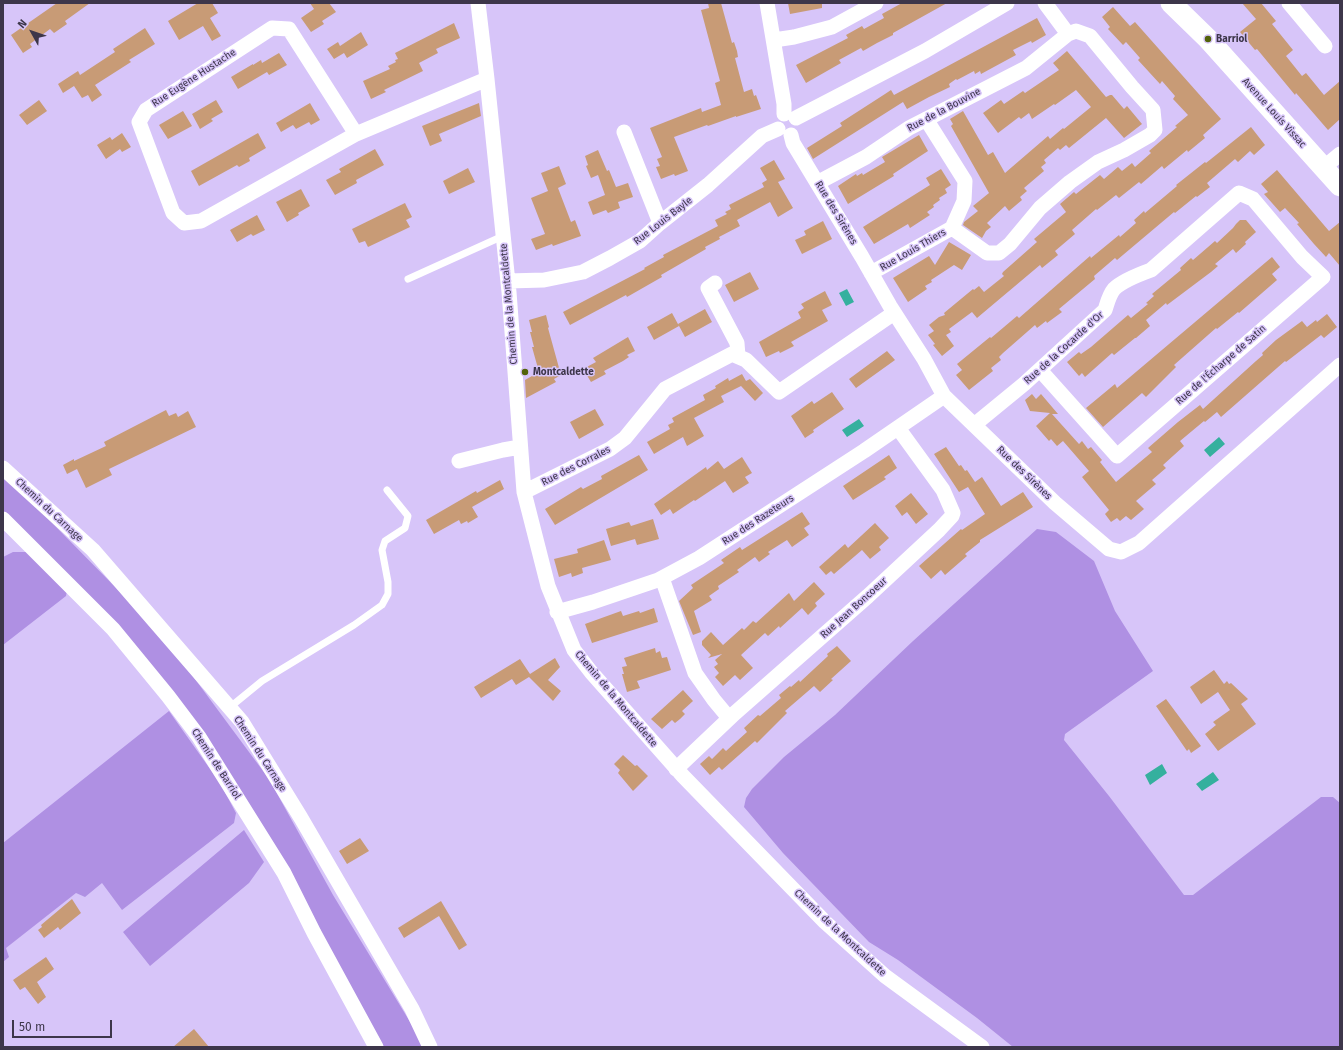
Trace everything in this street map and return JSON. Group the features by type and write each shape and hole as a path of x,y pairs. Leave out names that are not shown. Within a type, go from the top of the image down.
{"main road":[{"name":"Avenue Louis Vissac","path":"1155,3 1208,39"},
{"name":"Avenue Louis Vissac","path":"1171,3 1208,39 1340,186"}],"street":[{"name":"Chemin de la Montcaldette","path":"478,3 508,281 524,492 548,586 557,612 574,650 596,678 676,768 825,922 885,976 982,1047"},
{"path":"767,3 784,104 790,116"},
{"path":"774,40 794,37 832,27 876,3"},
{"path":"784,132 777,121 781,115 790,116 925,51 1007,3"},
{"path":"952,228 987,253 999,253 1010,244 1040,208 1070,182 1098,162 1150,136 1154,130 1153,110 1090,36 1076,31 1068,34 1045,3"},
{"path":"1289,3 1325,46"},
{"name":"Rue Eugène Hustache","path":"356,134 289,29 272,28 146,110 139,122 173,212 184,223 201,221 356,134 487,79"},
{"name":"Rue de la Bouvine","path":"817,182 866,156 909,128 1026,68 1068,34"},
{"name":"Rue Louis Thiers","path":"871,273 952,228 964,201 965,181 926,119"},
{"path":"624,132 660,223"},
{"name":"Rue des Sirènes","path":"784,132 793,143 817,182 944,396 1055,503 1109,549 1121,552 1138,543 1340,365"},
{"name":"Rue Louis Bayle","path":"508,281 544,280 583,272 640,241 708,185 762,136 784,132"},
{"path":"1324,168 1340,154"},
{"name":"Rue de l'Écharpe de Satin","path":"1040,370 1117,456 1323,277 1302,257 1253,199 1239,193"},
{"name":"Rue de la Cocarde d'Or","path":"974,425 1040,370 1105,310 1110,295 1114,290 1135,276 1151,270 1239,193"},
{"path":"715,283 708,288 737,343 738,356 746,360 779,392 894,313"},
{"name":"Rue des Corrales","path":"524,492 610,449 625,438 666,389 732,354 738,356"},
{"name":"Rue des Razeteurs","path":"557,612 593,602 662,578 699,558 795,497 944,396"},
{"name":"Rue Jean Boncoeur","path":"676,768 729,718 868,596 952,516 953,513 943,490 898,428"},
{"path":"459,461 520,447"},
{"name":"Chemin du Carnage","path":"3,468 93,550 242,722 305,825 412,1009 430,1047"},
{"name":"Chemin de Barriol","path":"3,519 113,629 199,736 284,873 314,933 376,1047"},
{"path":"662,578 695,673 729,718"}],"lane":[{"path":"408,279 503,236"},
{"path":"229,708 262,681 382,605 388,594 388,582 382,550 385,541 404,528 408,516 387,490"}],"shaded area":[{"path":"847,289 854,302 846,306 839,293"},
{"path":"859,419 864,426 847,437 842,430"},
{"path":"1219,437 1225,444 1210,457 1204,450"},
{"path":"3,473 126,598 192,675 269,779 333,895 418,1035 422,1047 384,1047 217,754 3,512"},
{"path":"1037,529 1056,532 1094,561 1115,611 1153,671 1065,734 1064,740 1109,796 1184,895 1193,895 1321,797 1333,797 1340,803 1340,1047 1013,1047 977,1018 898,960 869,942 783,853 744,807 746,798 752,789 784,757 835,715 913,641"},
{"path":"13,552 29,552 67,591 66,596 3,645 3,557"},
{"path":"169,711 220,783 236,813 234,823 122,910 102,883 85,897 76,893 6,948 9,957 3,962 3,843"},
{"path":"1162,764 1167,773 1150,785 1145,775"},
{"path":"1213,772 1219,780 1202,791 1196,784"},
{"path":"244,830 264,862 249,883 150,966 123,932"}],"building":[{"path":"57,3 90,3 65,21 67,24 54,33 50,29 30,44 32,47 23,53 11,35"},
{"path":"198,3 212,3 218,13 210,18 221,36 212,41 203,26 179,40 168,21"},
{"path":"310,3 329,3 336,12 322,21 324,24 311,32 301,18 314,9"},
{"path":"708,3 721,3 732,43 734,42 737,51 738,57 735,58 744,92 752,89 761,109 708,126 707,125 674,137 688,171 661,179 656,167 660,166 657,159 662,157 650,128 701,108 702,112 721,105 715,83 720,81 701,10 709,8"},
{"path":"788,3 822,3 822,8 790,14"},
{"path":"902,3 947,3 863,51 861,48 839,60 841,63 806,83 796,65 848,38 846,35 862,26 864,29 884,18 882,14"},
{"path":"1242,3 1261,3 1276,21 1272,24 1293,50 1286,56 1302,76 1306,73 1324,95 1340,81 1340,119 1328,130 1296,93 1295,95 1257,49 1255,50 1240,32 1256,19"},
{"path":"1113,7 1130,26 1135,22 1221,119 1203,135 1205,138 1188,152 1187,150 1164,169 1162,166 1141,184 1139,182 1119,198 1116,195 1097,210 1096,209 1072,230 1075,234 1055,251 1058,255 1042,268 1040,265 977,318 972,312 949,329 951,332 946,335 954,346 942,356 933,345 935,344 928,335 934,331 929,325 939,317 945,315 944,313 973,289 974,290 979,286 984,292 1004,276 1002,274 1003,272 1037,242 1034,239 1066,212 1060,204 1074,192 1076,194 1100,175 1104,179 1118,167 1122,171 1132,163 1135,167 1151,153 1149,151 1177,127 1175,126 1188,115 1173,99 1175,96 1162,81 1160,84 1138,60 1140,58 1126,42 1123,45 1108,29 1110,27 1102,17"},
{"path":"1037,18 1046,35 1032,43 1031,41 1013,50 1016,55 981,74 980,71 975,74 974,71 957,80 956,79 949,84 950,87 907,109 903,102 813,159 807,148 842,126 840,123 891,90 894,95"},
{"path":"454,23 460,38 436,49 438,53 419,63 423,71 384,90 386,92 371,99 363,81 390,69 388,66 396,62 395,60 398,59 395,53"},
{"path":"145,28 155,44 129,60 131,62 95,85 102,95 92,102 88,95 82,98 74,86 63,93 58,84 78,71 80,75 115,52 113,49"},
{"path":"361,32 368,45 347,58 344,53 334,59 327,49 338,42 340,46"},
{"path":"1067,51 1106,97 1112,95 1124,109 1127,106 1142,124 1124,138 1106,118 1069,148 1066,145 1060,150 1058,148 1044,160 1046,163 1041,167 1044,171 1024,188 1027,191 1020,197 1022,200 1009,211 1005,206 987,223 991,227 986,231 982,238 963,225 964,222 978,211 973,206 989,193 951,126 953,124 950,119 963,111 988,155 993,152 1005,173 1048,136 1050,139 1091,107 1076,90 1032,119 1029,113 1021,119 1019,117 998,133 983,113 1001,100 1004,104 1023,91 1025,93 1059,70 1053,63"},
{"path":"279,53 287,65 269,75 267,72 238,89 231,77 261,60 262,63"},
{"path":"39,100 47,111 27,125 19,115"},
{"path":"216,100 223,112 211,119 213,121 200,129 192,114"},
{"path":"310,103 320,120 311,125 309,122 296,129 293,125 281,132 276,123"},
{"path":"479,103 481,116 439,134 442,141 430,146 422,126"},
{"path":"183,111 192,126 168,139 159,125"},
{"path":"1251,127 1265,145 1254,155 1250,151 1238,162 1235,159 1207,183 1210,187 1175,213 1174,212 1117,260 1115,258 1094,276 1095,279 1059,309 1062,312 1037,328 1035,325 1003,353 999,357 1001,360 991,368 993,371 969,390 956,375 962,370 957,364 1017,316 1019,318 1090,256 1091,258 1119,235 1120,237 1136,223 1134,220 1144,211 1145,213 1177,186 1176,185"},
{"path":"122,133 131,147 122,152 120,149 106,159 97,145 110,137 112,140"},
{"path":"258,133 266,148 249,158 250,161 239,167 237,165 199,186 191,171"},
{"path":"919,135 928,151 893,174 894,176 848,204 838,186 856,174 857,176 862,173 863,175 885,162 882,157"},
{"path":"375,149 384,165 356,180 357,183 335,195 326,180 341,172 339,169"},
{"path":"598,150 616,187 628,183 633,197 618,202 620,208 608,213 606,210 593,215 588,202 605,195 598,175 591,178 586,166 588,165 585,156"},
{"path":"774,160 785,179 778,182 793,208 778,217 770,202 737,220 740,226 719,237 720,239 705,247 706,249 661,275 662,277 627,297 626,295 570,325 563,312 645,269 644,268 664,257 663,255 718,226 715,220 727,214 725,212 731,209 729,205 764,187 762,183 767,180 760,168"},
{"path":"559,166 566,184 558,188 571,222 575,220 581,236 553,246 552,244 536,250 531,239 545,234 531,198 548,191 541,173"},
{"path":"468,168 475,182 449,194 443,181"},
{"path":"941,169 951,185 945,189 947,193 939,198 940,200 933,205 934,207 927,212 930,215 910,228 908,224 874,244 863,227 930,185 926,178"},
{"path":"1277,170 1329,231 1340,222 1340,266 1329,253 1326,257 1285,208 1280,212 1264,194 1268,192 1261,184"},
{"path":"301,189 310,206 287,222 276,202"},
{"path":"405,203 412,217 406,220 410,227 368,247 365,241 359,243 352,229"},
{"path":"257,215 265,230 253,236 251,234 237,242 230,230"},
{"path":"1240,220 1246,220 1256,232 1245,242 1246,244 1236,253 1233,249 1215,264 1218,266 1211,272 1167,305 1166,303 1146,320 1150,326 1136,338 1114,355 1112,353 1085,377 1082,373 1079,376 1067,362 1079,352 1081,354 1091,347 1128,315 1131,318 1148,304 1146,303 1154,296 1152,294 1181,270 1180,268 1191,258 1193,260 1215,241 1217,243"},
{"path":"823,221 832,239 802,254 795,240 806,235 804,231"},
{"path":"949,242 971,255 962,270 954,265 931,280 932,282 925,286 927,289 908,302 893,278 929,256 935,265"},
{"path":"1272,257 1280,267 1272,274 1277,280 1239,313 1238,312 1217,329 1216,328 1174,365 1176,367 1146,397 1142,393 1103,427 1086,408 1115,384 1117,388"},
{"path":"750,272 759,289 734,302 725,285"},
{"path":"825,291 832,305 822,310 828,321 791,342 794,346 780,353 779,351 766,357 759,342 801,318 798,312 804,308 801,304"},
{"path":"705,309 712,322 685,337 678,324"},
{"path":"672,313 679,326 654,340 647,327"},
{"path":"1327,314 1337,327 1324,338 1321,335 1286,362 1285,361 1221,417 1217,412 1180,441 1184,446 1163,465 1166,468 1152,480 1156,484 1136,501 1144,509 1131,520 1126,516 1120,521 1117,518 1111,522 1105,514 1109,510 1082,477 1089,471 1063,441 1057,446 1051,439 1049,441 1036,426 1050,413 1030,411 1025,400 1032,394 1036,399 1041,394 1058,414 1052,414 1079,444 1082,441 1088,449 1091,447 1102,460 1100,462 1116,482 1152,452 1148,448 1200,405 1203,409 1263,355 1262,353 1276,340 1302,321 1307,327 1316,320 1317,322"},
{"path":"546,315 548,328 561,375 554,379 556,382 526,398 525,380 539,372 532,347 534,347 530,332 532,332 529,320"},
{"path":"628,337 635,351 627,355 629,357 623,361 604,371 606,374 591,382 583,369 596,362 593,358"},
{"path":"887,351 895,360 856,388 849,379"},
{"path":"742,374 746,381 750,379 763,393 755,401 741,386 721,396 724,402 694,418 704,436 687,446 683,437 654,454 647,442 670,429 668,425 674,422 672,418 705,400 703,395 716,388 715,386 728,378 729,381"},
{"path":"832,392 844,409 813,430 814,432 805,438 791,416 812,401 814,404"},
{"path":"595,409 604,425 579,439 570,422"},
{"path":"166,410 169,416 176,413 178,417 188,411 196,427 109,469 112,475 86,488 77,469 67,474 63,465 106,446 104,442"},
{"path":"946,447 959,466 961,465 965,471 967,470 975,482 982,477 1001,506 1023,492 1033,507 980,540 980,542 965,554 967,556 945,575 941,570 931,579 919,566 961,529 962,530 985,514 968,487 959,492 934,454"},
{"path":"639,455 648,470 555,525 545,509 581,487 583,489 602,479 601,476"},
{"path":"889,455 897,468 884,477 886,479 853,500 843,486"},
{"path":"742,457 752,473 745,477 749,483 733,493 725,481 673,514 670,509 661,515 654,504 706,467 707,470 718,461 724,469"},
{"path":"500,480 504,489 472,507 478,517 468,523 467,521 461,524 459,520 434,534 426,520 476,491 477,493"},
{"path":"911,493 928,514 916,524 907,512 902,516 895,506"},
{"path":"802,512 810,524 804,528 809,535 792,547 787,540 768,552 770,554 759,562 755,557 737,570 739,572 718,586 719,589 709,596 712,600 694,611 701,632 693,635 679,601 693,588 691,585 724,563 721,560 740,547 742,550"},
{"path":"653,519 659,539 637,545 635,539 611,546 606,529 629,522 631,526"},
{"path":"875,523 889,538 879,547 881,550 870,559 862,550 834,574 831,571 826,575 819,567 845,544 848,548"},
{"path":"604,540 611,560 582,568 583,573 572,577 571,573 559,577 554,559 578,553 577,549"},
{"path":"814,582 825,594 815,603 817,606 808,615 802,608 780,628 779,626 768,636 765,633 741,655 753,668 740,680 735,675 723,686 715,677 719,673 714,667 718,664 715,660 722,654 708,658 711,655 702,645 702,641 711,632 723,645 742,628 744,630 753,621 756,623 789,593 794,601"},
{"path":"654,608 658,622 592,643 585,624 621,611 623,616 639,611 640,613"},
{"path":"837,646 851,661 831,679 833,680 820,692 814,686 785,711 787,713 757,743 755,741 722,770 719,767 710,775 700,764 709,756 712,759 723,748 726,751 747,732 744,728 758,715 760,716 781,698 779,695 799,680 800,682 828,656 827,654"},
{"path":"655,648 656,653 660,651 662,658 667,657 671,670 637,681 640,688 627,692 622,674 624,674 622,667 627,666 624,658"},
{"path":"555,658 560,667 548,680 561,691 553,701 529,677 516,685 512,679 481,698 474,687 520,659 530,674"},
{"path":"1214,670 1224,684 1227,681 1229,684 1231,683 1248,699 1241,704 1256,724 1218,751 1205,734 1216,725 1213,722 1230,710 1218,692 1201,704 1190,687"},
{"path":"683,690 693,701 682,711 685,714 680,719 675,723 672,720 662,729 651,719"},
{"path":"1166,699 1201,746 1191,753 1189,749 1187,751 1156,706"},
{"path":"623,755 635,766 637,765 648,776 633,791 618,773 620,770 614,764"},
{"path":"360,838 369,851 347,864 339,851"},
{"path":"72,899 81,913 60,930 58,927 44,938 38,930 42,927 41,925"},
{"path":"441,901 467,945 459,950 439,916 404,938 398,928"},
{"path":"46,957 54,969 37,982 46,997 38,1004 25,987 20,990 13,980"},
{"path":"194,1029 209,1047 173,1047"}],"place":[{"name":"Barriol","path":"1208,39"},
{"name":"Montcaldette","path":"525,372"}]}
